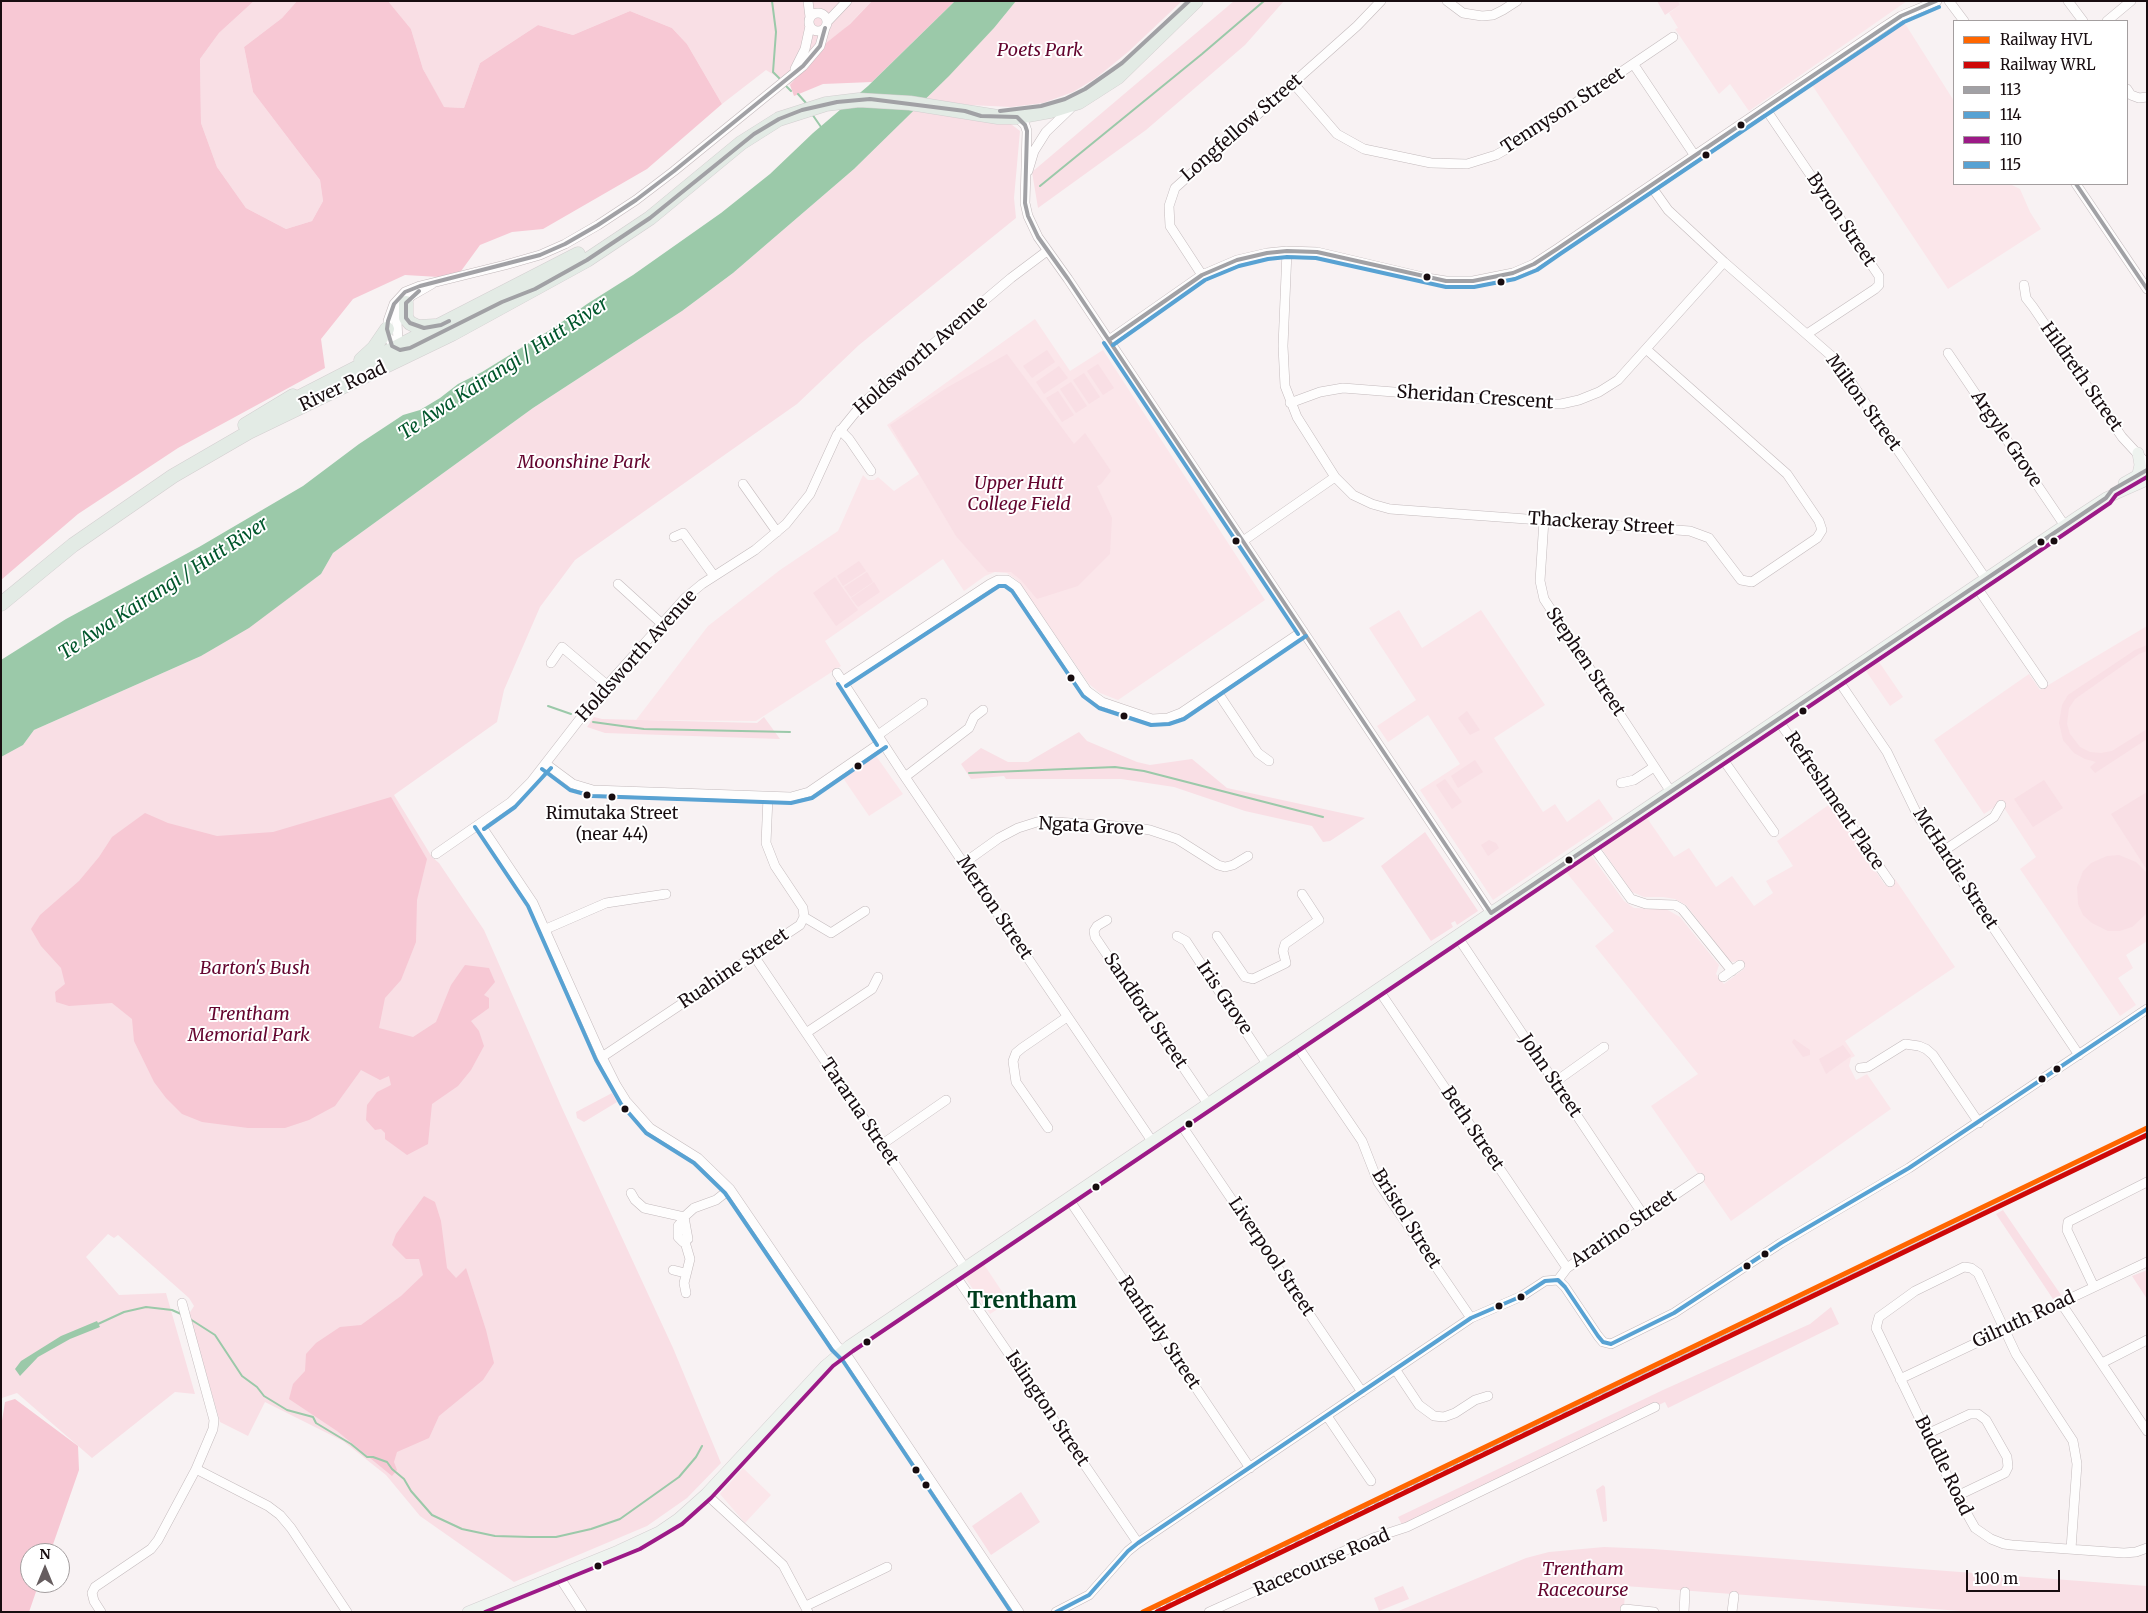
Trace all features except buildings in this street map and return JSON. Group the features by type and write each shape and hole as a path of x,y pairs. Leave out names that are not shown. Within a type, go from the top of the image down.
{"highway":[{"name":"River Road","path":"961,110 1030,108 1075,95 1095,84 1116,68 1188,1"},
{"name":"River Road","path":"1,594 68,539 180,461 245,425 585,250 692,182 766,126 791,114 826,104 858,100 897,101 961,110 990,117 1017,117 1050,111 1079,102 1118,77 1196,1"},
{"name":"River Road","path":"1,604 73,545 173,476 277,418 359,381 535,289 609,246 683,193 692,182"},
{"path":"277,418 388,359 395,353 396,348 405,350 410,348 502,302 535,289"},
{"path":"406,303 406,318 410,323 418,327 441,325"},
{"path":"245,425 272,407 369,354 387,329"}],"main road":[{"path":"468,1612 631,1546 659,1532 678,1519 706,1494 842,1350 1838,680 2106,498 2112,490 2144,474 2138,453"}],"street":[{"path":"808,1 810,22 817,31 826,25 845,3"},
{"path":"432,284 416,292 406,303 398,317 398,343 396,348 392,346 387,329 390,312 400,297 412,288 521,261 573,240 652,188 776,88 808,61 822,41 826,25 812,1"},
{"name":"Longfellow Street","path":"1202,276 1170,226 1169,206 1175,188 1293,83 1381,1"},
{"path":"1447,1 1463,13 1482,16 1504,10 1517,1"},
{"path":"1109,340 1202,276 1217,268 1248,257 1287,251 1317,252 1437,280 1473,281 1512,273 1534,264 1901,16 1938,1"},
{"path":"1949,1 1963,20"},
{"path":"2068,1 2082,20"},
{"path":"2108,20 2131,1"},
{"path":"792,74 805,49 810,22 814,13 820,13 845,3"},
{"name":"Tennyson Street","path":"1293,83 1337,134 1364,149 1448,165 1467,164 1510,148 1673,37"},
{"path":"1634,65 1695,156"},
{"path":"2128,90 2132,95 2139,98 2147,97"},
{"path":"1024,183 1034,151 1042,137 1063,113 1079,102"},
{"name":"Byron Street","path":"1765,108 1878,276 1879,285 1876,289 1806,334"},
{"path":"1017,117 1025,125 1027,132 1024,183 1028,216 1047,251 1109,340 1491,913"},
{"path":"2077,185 2147,289"},
{"name":"Milton Street","path":"1650,186 1668,210 1836,360 1981,583 2042,684"},
{"name":"Holdsworth Avenue","path":"436,854 511,802 531,782 607,685 685,598 778,532 810,494 833,442 840,430 863,403 1011,278 1047,251"},
{"name":"Thackeray Street","path":"1287,251 1283,346 1285,386 1290,403 1335,477 1343,486 1362,500 1381,507 1700,533 1714,542 1741,580 1752,582 1820,535 1822,528 1819,521 1787,474 1646,349"},
{"name":"Sheridan Crescent","path":"1290,403 1320,392 1343,388 1561,404 1599,392 1618,380 1724,262"},
{"name":"Hildreth Street","path":"2024,285 2026,298 2119,432 2147,464"},
{"name":"Argyle Grove","path":"1948,353 2065,526"},
{"path":"840,430 849,439 871,471"},
{"path":"1243,541 1335,477"},
{"path":"744,484 778,532"},
{"name":"Stephen Street","path":"1544,520 1540,581 1544,599 1671,792"},
{"path":"674,537 683,533 714,576"},
{"name":"Merton Street","path":"1152,1141 905,777 840,677 990,584 998,580 1007,580 1017,587 1087,691 1102,702 1160,720 1181,713 1216,690"},
{"path":"618,584 662,624"},
{"path":"1269,760 1258,753 1216,690 1303,631"},
{"path":"551,663 562,647 607,685"},
{"name":"McHardie Street","path":"1838,680 1887,752 1918,816 2079,1055"},
{"path":"546,764 573,784 588,789 791,797 809,792 880,739 923,703"},
{"path":"905,777 969,728 974,717 983,710"},
{"name":"Refreshment Place","path":"1778,720 1890,882"},
{"path":"1722,758 1774,832"},
{"path":"1621,783 1634,780 1654,767"},
{"name":"Ruahine Street","path":"602,1057 800,924 804,917 801,903 770,856 766,843 768,797"},
{"path":"1942,852 1994,817 2001,805"},
{"name":"Ngata Grove","path":"964,863 999,838 1018,828 1037,822 1132,827 1150,830 1177,839 1218,866 1234,866 1248,856"},
{"path":"480,824 533,903 616,1085 644,1123 657,1134 702,1162 730,1189 837,1346 842,1350 1019,1612"},
{"path":"1592,845 1631,899 1646,904 1675,905 1682,909 1732,971"},
{"path":"546,929 606,903 666,894"},
{"path":"1218,936 1245,977 1253,979 1286,963 1283,951 1285,944 1319,920 1302,894"},
{"path":"804,917 831,933 864,911"},
{"name":"Sandford Street","path":"1107,920 1097,926 1094,931 1095,937 1208,1104"},
{"name":"Iris Grove","path":"1177,936 1186,941 1268,1064"},
{"name":"John Street","path":"1457,936 1644,1216"},
{"name":"Tararua Street","path":"754,956 881,1145 960,1271"},
{"path":"1723,977 1740,965"},
{"path":"806,1033 872,989 878,977"},
{"name":"Beth Street","path":"1378,989 1567,1268"},
{"path":"1558,1280 1598,1336 1603,1342 1611,1344 1674,1313 1770,1250 1909,1168 2147,1009"},
{"path":"1048,1128 1016,1082 1013,1061 1016,1053 1022,1048 1067,1017"},
{"name":"Bristol Street","path":"1296,1044 1362,1141 1378,1182 1471,1318"},
{"path":"1860,1068 1868,1067 1905,1044 1919,1046 1933,1055 1979,1123"},
{"path":"1555,1082 1604,1047"},
{"path":"881,1145 946,1100"},
{"name":"Liverpool Street","path":"1180,1123 1362,1392"},
{"name":"Ararino Street","path":"1056,1612 1089,1595 1128,1551 1138,1543 1471,1318 1522,1296 1545,1281 1558,1280 1567,1268 1700,1178"},
{"path":"2094,1287 2067,1230 2068,1222 2072,1218 2147,1182"},
{"path":"684,1218 694,1208 716,1200 730,1189"},
{"path":"631,1193 635,1200 644,1208 684,1218"},
{"name":"Ranfurly Street","path":"1068,1198 1250,1468"},
{"path":"684,1218 688,1239 685,1242 690,1259 685,1273 684,1284 686,1292"},
{"name":"Gilruth Road","path":"1900,1379 2147,1262"},
{"name":"Buddle Road","path":"2004,1329 1978,1273 1971,1268 1961,1269 1913,1292 1877,1320 1876,1329 1970,1522 1979,1532 1990,1539 2004,1544 2131,1553 2147,1548"},
{"path":"673,1270 685,1273"},
{"name":"Islington Street","path":"960,1271 1138,1543"},
{"path":"101,1612 94,1601 92,1593 95,1587 142,1556 154,1545 196,1469 213,1429 214,1420 182,1303"},
{"path":"2062,1303 2147,1430"},
{"path":"2004,1329 2016,1354 2068,1431 2075,1447 2077,1464 2071,1549"},
{"path":"2102,1363 2147,1340"},
{"path":"1395,1370 1419,1405 1434,1416 1444,1417 1455,1413 1475,1400 1488,1396"},
{"name":"Racecourse Road","path":"1209,1612 1374,1538 1407,1527 1655,1407"},
{"path":"1927,1434 1970,1414 1978,1414 1984,1417 2007,1457 2008,1467 2005,1473 1956,1496"},
{"path":"1327,1416 1371,1481"},
{"path":"196,1469 268,1506 280,1515 291,1528 347,1612"},
{"path":"706,1494 783,1565 807,1609 887,1567"},
{"path":"558,1575 582,1612"},
{"path":"1684,1612 1685,1592"},
{"path":"1732,1612 1734,1596"},
{"path":"1625,1610 1654,1612"}],"shaded area":[{"path":"1678,1 1907,1 1749,111 1730,84 1719,94 1675,29 1678,28 1669,13 1680,5"},
{"path":"1904,22 1953,99 1953,185 2012,185 2020,189 2030,212 2041,229 1948,289 1812,85"},
{"path":"1035,319 1070,371 1103,350 1265,600 1118,700 1100,693 1089,684 1018,581 1007,573 995,572 985,576 964,591 943,559 825,641 841,666 756,721 636,720 708,626 780,570 838,531 863,475 868,480 874,480 878,477 894,491 919,474 887,425"},
{"path":"1399,610 1422,648 1481,610 1545,705 1494,738 1543,812 1555,804 1567,822 1599,799 1613,819 1493,900 1420,790 1460,764 1428,715 1388,742 1377,726 1416,700 1369,628"},
{"path":"2147,626 2147,941 2126,955 2133,968 2118,978 2136,1005 2120,1016 2020,869 2036,857 2001,803 1984,814 1934,740 2029,674 2040,690"},
{"path":"1879,662 1903,697 1890,706 1866,671"},
{"path":"874,753 903,794 869,816 841,775"},
{"path":"1830,804 1885,885 1895,879 1955,967 1845,1041 1855,1056 1851,1058 1849,1066 1856,1080 1867,1074 1891,1109 1731,1221 1651,1106 1698,1074 1595,946 1614,931 1566,872 1591,855 1624,901 1634,908 1666,909 1680,917 1719,965 1716,974 1724,984 1745,968 1740,961 1732,962 1729,960 1686,905 1675,899 1644,897 1632,892 1601,848 1647,818 1674,857 1689,848 1716,887 1732,876 1754,906 1773,893 1766,881 1793,866 1777,841"},
{"path":"983,1263 1009,1302 990,1314 964,1276"},
{"path":"743,1468 771,1495 745,1523 720,1494"}],"green space":[{"path":"1,1 254,1 219,33 200,59 201,123 217,167 246,208 286,229 312,221 323,201 320,180 253,92 244,47 282,18 297,1 388,1 411,29 423,69 444,107 464,108 480,63 538,25 573,35 630,11 672,28 687,44 722,104 647,169 543,229 512,232 480,245 456,278 405,275 353,299 321,339 325,368 178,448 78,514 1,580"},
{"path":"254,1 297,1 282,18 244,47 253,92 320,180 323,201 312,221 286,229 246,208 217,167 201,123 200,59 219,33"},
{"path":"388,1 872,1 790,85 766,70 722,104 687,44 672,28 630,11 573,35 538,25 480,63 464,108 443,107 423,69 411,29"},
{"path":"872,1 955,1 872,82 823,84 794,96 790,85 825,44 850,24"},
{"name":"Poets Park","path":"1016,1 1182,1 1128,52 1096,78 1073,92 1043,103 1011,107 970,105 926,99 994,28"},
{"path":"1234,1 1284,1 1245,45 1146,130 1038,208 1032,172"},
{"path":"1657,1 1678,1 1680,5 1665,15"},
{"name":"Trentham Memorial Park","path":"915,109 1007,121 1020,131 1014,198 1016,218 859,345 797,404 575,560 540,607 504,690 497,722 394,795 432,857 439,863 484,930 562,1108 673,1348 721,1463 687,1498 647,1526 514,1582 420,1516 386,1475 343,1441 265,1402 248,1436 220,1422 189,1314 194,1306 189,1298 118,1235 114,1238 108,1234 86,1257 119,1295 166,1293 195,1394 175,1392 92,1458 17,1393 2,1398 1,1430 1,757 23,745 34,730 201,656 249,627 321,574 333,553 533,408 682,311 733,273 854,169"},
{"path":"1047,350 1055,362 1032,378 1023,366"},
{"name":"Upper Hutt College Field","path":"1007,354 1074,444 1085,433 1111,471 1101,484 1097,486 1112,518 1110,554 1078,586 1037,599 1021,580 1011,572 988,572 956,536 890,425 948,387"},
{"path":"1098,364 1114,388 1103,395 1087,371"},
{"path":"1059,366 1068,378 1044,394 1036,382"},
{"path":"1084,373 1100,397 1089,404 1073,380"},
{"path":"1071,382 1087,406 1076,413 1060,389"},
{"path":"1058,391 1074,415 1062,422 1046,398"},
{"path":"859,561 866,571 843,586 837,576"},
{"path":"867,572 873,582 851,597 844,587"},
{"path":"835,577 858,610 836,626 813,593"},
{"path":"874,582 880,592 858,607 851,598"},
{"path":"2147,645 2147,651 2139,654 2075,699 2069,708 2067,724 2070,734 2080,747 2090,752 2112,751 2147,729 2147,739 2095,773 2090,767 2096,762 2074,753 2063,740 2059,723 2062,705 2068,695 2135,650"},
{"path":"1467,711 1480,730 1470,735 1458,718"},
{"path":"594,717 602,719 757,723 764,717 780,739 605,733 587,727"},
{"path":"1079,732 1087,741 1137,762 1150,765 1192,759 1227,788 1365,818 1330,841 1323,842 1312,826 1245,811 1174,787 1121,779 1006,779 1004,776 971,779 961,764 981,748 1008,762 1028,762"},
{"path":"1475,760 1483,772 1458,788 1451,776"},
{"path":"1445,779 1462,802 1452,809 1436,785"},
{"path":"2044,780 2063,808 2033,827 2014,799"},
{"path":"2147,792 2147,870 2111,814"},
{"name":"Barton's Bush","path":"391,797 427,859 417,900 416,942 401,980 385,998 379,1028 413,1037 436,1022 451,985 465,965 489,968 495,982 484,995 489,998 489,1008 471,1021 479,1031 484,1046 471,1070 458,1086 432,1104 428,1144 407,1155 385,1139 385,1133 381,1129 375,1130 366,1120 367,1105 377,1092 391,1085 389,1076 380,1080 361,1070 335,1106 309,1120 285,1128 248,1128 202,1122 182,1114 166,1098 154,1082 134,1041 132,1019 112,1003 69,1006 56,1002 55,992 65,984 61,968 41,946 31,929 40,915 79,881 99,857 112,837 145,813 168,823 217,836 273,832"},
{"path":"1425,832 1478,911 1457,925 1455,921 1451,923 1453,927 1431,941 1381,866"},
{"path":"1489,840 1496,843 1499,848 1488,856 1481,845"},
{"path":"2119,855 2136,862 2147,873 2147,913 2132,927 2120,931 2108,931 2092,923 2083,915 2078,904 2077,887 2083,871 2091,863 2107,856"},
{"path":"1794,1039 1810,1050 1810,1055 1803,1057 1792,1042"},
{"path":"1843,1045 1851,1056 1826,1074 1819,1059"},
{"path":"612,1093 617,1102 584,1122 577,1118 576,1112"},
{"path":"424,1196 435,1202 441,1221 447,1268 456,1278 466,1268 486,1330 494,1363 483,1380 439,1416 429,1438 397,1452 394,1462 397,1470 392,1476 337,1431 289,1399 293,1384 305,1371 306,1354 316,1343 340,1327 361,1325 401,1296 423,1275 419,1259 406,1259 392,1245 396,1234"},
{"path":"2003,1210 2061,1295 2059,1297 2053,1299 1996,1214"},
{"path":"2147,1270 2147,1299 2132,1276"},
{"path":"1831,1307 1839,1324 1668,1408 1665,1402 1402,1525 1398,1517 1663,1390 1810,1324"},
{"path":"15,1399 78,1446 79,1470 53,1543 20,1543 20,1593 36,1593 29,1612 1,1612 1,1427 5,1402"},
{"path":"1603,1485 1605,1487 1607,1521 1603,1522 1596,1490"},
{"path":"1021,1492 1040,1522 991,1555 972,1526"},
{"name":"Trentham Racecourse","path":"1604,1547 1653,1549 2147,1586 2147,1612 1974,1612 1625,1586 1624,1612 1396,1612 1526,1558 1549,1552"},
{"path":"1403,1586 1409,1599 1379,1611 1374,1598"}],"water":[{"name":"Te Awa Kairangi / Hutt River","path":"955,1 1016,1 994,28 949,76 854,169 733,273 682,311 533,408 333,553 321,574 249,628 201,656 34,730 23,745 1,757 1,660 66,619 199,547 303,486 359,444 403,415 420,410 440,398 458,384 482,372 555,327 633,275 721,213 770,174 813,133 868,86"},
{"path":"97,1321 100,1327 70,1339 38,1357 20,1376 15,1369 21,1361 61,1336"}],"waterway":[{"path":"772,1 776,32 773,72 781,80"},
{"path":"1040,186 1264,1"},
{"path":"784,84 791,91"},
{"path":"798,94 806,103"},
{"path":"812,114 821,127"},
{"path":"548,706 571,714"},
{"path":"593,722 644,729 790,732"},
{"path":"969,773 1115,767 1144,771 1323,817"},
{"path":"98,1324 124,1312 146,1307 172,1310 181,1314"},
{"path":"190,1319 215,1335 242,1376 257,1387 264,1396 287,1410 313,1417 316,1423 351,1444 367,1457 387,1462 404,1479 411,1491 432,1515 462,1529 495,1536 556,1537 591,1529 620,1519 679,1477 696,1457 702,1446"}],"railway":[{"path":"1151,1612 2147,1134"}],"rail line":[{"name":"HVL","path":"1143,1612 2147,1128"},
{"name":"WRL","path":"1157,1612 2147,1135"}],"transit line":[{"name":"113","path":"1000,111 1041,106 1065,99 1085,89 1122,63 1189,1"},
{"name":"113","path":"1109,340 1202,275 1237,260 1267,253 1287,251 1317,252 1446,281 1473,281 1513,273 1534,264 1557,249 1901,16 1936,1"},
{"name":"114","path":"1113,345 1205,280 1239,266 1268,259 1287,257 1316,258 1446,287 1474,287 1515,279 1537,270 1904,22 1939,7"},
{"name":"113","path":"825,28 820,46 803,66 674,171 636,200 598,225 565,244 540,255 420,286 405,292 394,304 388,321 387,329 392,346 400,350 410,348 502,302 535,289 587,260 650,218 754,134 779,119 802,110 837,102 870,99 965,111 981,116 1017,117 1025,125 1027,131 1025,203 1028,216 1038,237 1068,279 1491,913"},
{"name":"113","path":"2077,185 2147,289"},
{"name":"113","path":"419,291 406,303 406,318 410,323 424,328 441,325 449,321"},
{"name":"114","path":"1104,343 1298,634"},
{"name":"113","path":"1491,913 2106,498 2112,490 2147,470"},
{"name":"110","path":"485,1612 640,1549 682,1524 711,1498 833,1366 853,1351 2007,573 2110,503 2116,495 2147,477"},
{"name":"114","path":"846,686 999,586 1005,586 1012,591 1083,696 1099,708 1151,725 1169,724 1184,719 1306,636"},
{"name":"114","path":"838,684 877,745"},
{"name":"114","path":"542,769 570,790 592,796 791,803 812,798 886,747"},
{"name":"114","path":"484,829 515,807 551,768"},
{"name":"114","path":"475,827 528,906 596,1060 621,1104 646,1133 694,1163 725,1193 832,1350 843,1361 1011,1612"},
{"name":"115","path":"1558,1280 1565,1287 1598,1336 1603,1342 1611,1344 1674,1313 1781,1243 1909,1168 2147,1009"},
{"name":"115","path":"1056,1612 1089,1595 1128,1551 1138,1543 1471,1318 1522,1296 1545,1281 1558,1280"}],"place":[{"name":"Rimutaka Street (near 44)","path":"612,797"}],"district":[{"name":"Trentham","path":"1022,1302"}],"park label":[{"name":"Moonshine Park","path":"584,463"}]}
